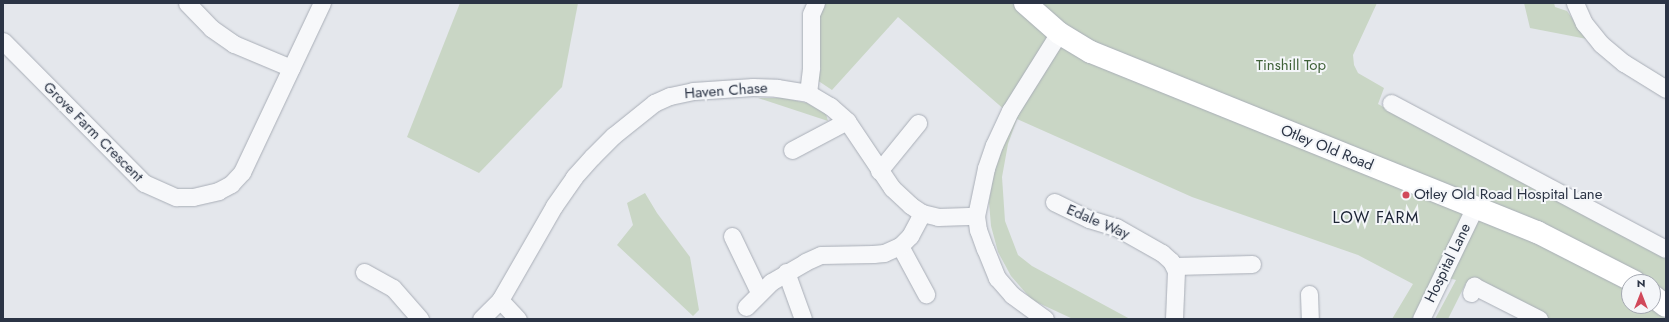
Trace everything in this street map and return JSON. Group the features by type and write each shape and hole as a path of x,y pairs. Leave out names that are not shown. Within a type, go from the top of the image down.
{"street":[{"path":"187,3 211,28 234,44 291,68"},
{"name":"Grove Farm Crescent","path":"3,41 144,183 176,197 193,197 218,191 231,184 242,172 322,3"},
{"path":"808,93 811,67 810,14 816,3"},
{"name":"Otley Old Road","path":"1025,3 1059,33 1091,52 1556,241 1621,275"},
{"path":"1575,3 1584,23 1601,44 1624,63 1666,89"},
{"path":"1045,319 1012,295 997,278 978,230 976,216 986,168 994,145 1010,111 1059,33"},
{"name":"Haven Chase","path":"481,319 500,300 554,206 574,177 614,136 654,103 670,96 692,91 777,88 808,93 830,106 847,121 892,188 910,205 922,213 938,217 976,216"},
{"path":"1391,103 1666,249"},
{"path":"792,150 847,121"},
{"path":"880,171 918,124"},
{"name":"Edale Way","path":"1054,202 1089,219 1116,227 1162,253 1175,266"},
{"name":"Hospital Lane","path":"1421,319 1475,207"},
{"path":"746,307 759,292 786,272 821,255 839,253 884,253 900,246 910,236 922,213"},
{"path":"732,236 759,292"},
{"path":"900,246 926,294"},
{"path":"1174,319 1177,284 1175,266 1252,264"},
{"path":"364,272 393,288 420,319"},
{"path":"786,272 803,319"},
{"path":"1471,293 1474,286 1539,319"},
{"path":"1309,294 1310,319"},
{"path":"500,300 518,319"}],"green space":[{"path":"460,3 578,3 562,87 479,173 407,137"},
{"name":"Tinshill Top","path":"816,3 1377,3 1353,55 1354,65 1358,73 1384,88 1378,104 1666,255 1666,293 1661,301 1661,274 1621,274 1621,314 1661,314 1666,319 1539,319 1466,283 1448,319 1435,319 1456,280 1435,274 1412,319 1392,319 1413,284 1358,255 1192,197 1017,119 1008,144 1002,177 1005,221 1018,255 1032,266 1130,319 1073,319 1032,300 1011,276 998,252 991,226 989,202 994,172 1014,118 898,17 832,90 811,76"},
{"path":"1524,3 1554,3 1555,7 1567,11 1587,39 1530,28"},
{"path":"758,98 783,98 807,103 826,114 828,121"},
{"path":"645,193 657,213 690,257 699,310 693,316 617,245 633,225 627,203"}],"place":[{"name":"Otley Old Road Hospital Lane","path":"1406,195"}],"district":[{"name":"LOW FARM","path":"1376,218"}]}
